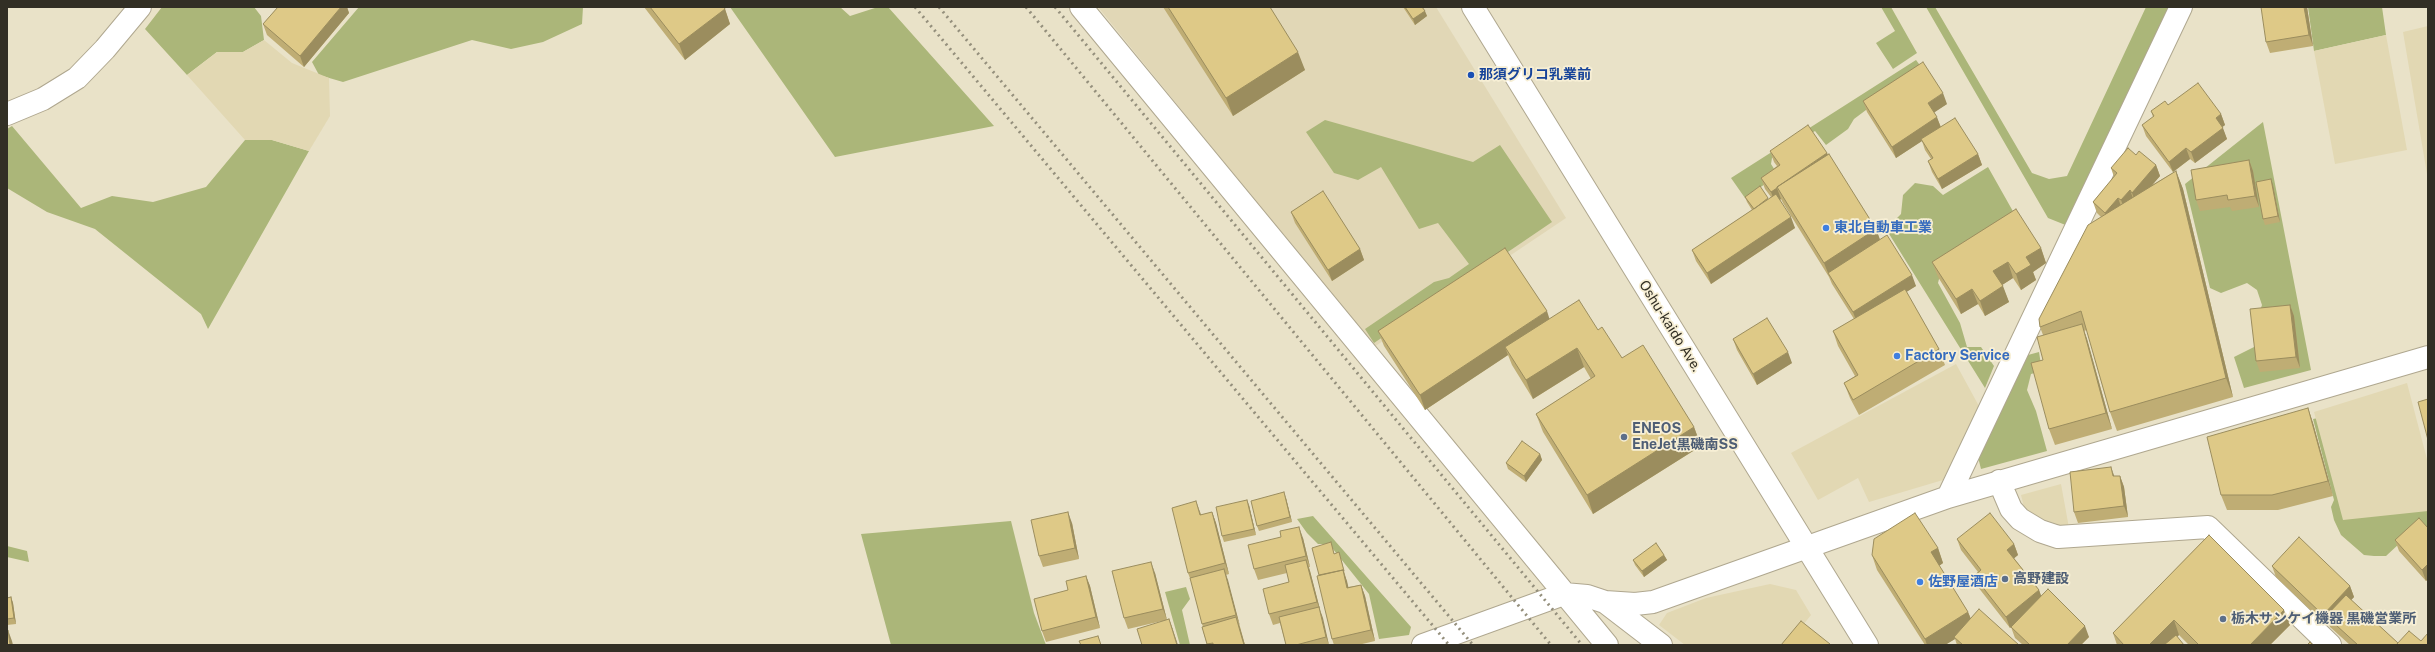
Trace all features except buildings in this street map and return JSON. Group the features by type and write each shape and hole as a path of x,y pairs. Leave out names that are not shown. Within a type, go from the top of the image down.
{"street":[{"path":"7,114 43,99 77,78 105,49 140,7"},
{"path":"1082,7 1372,357 1607,645"},
{"name":"Oshu-kaido Ave.","path":"1473,7 1867,645"},
{"path":"1948,497 2181,7"},
{"path":"1423,645 1564,594 1587,596 1605,602 1635,604 1653,602 1725,577 1805,546 1948,497 1999,481 2081,460 2428,357"},
{"path":"1999,481 2011,509 2020,519 2040,531 2058,537 2208,527 2330,645"},
{"path":"1605,602 1661,645"}],"shaded area":[{"path":"1098,7 1436,7 1566,218 1374,347"}],"green space":[{"path":"162,7 254,7 261,16 264,40 243,52 217,52 187,75 145,29"},
{"path":"359,7 583,7 582,24 543,42 511,49 472,40 343,82 319,75 312,62"},
{"path":"730,7 840,7 850,16 878,7 888,7 994,126 835,157"},
{"path":"1881,7 1891,7 1917,53 1893,69 1876,43 1895,31"},
{"path":"1926,7 1935,7 2032,173 2049,179 2067,176 2146,7 2172,7 2068,226 2048,218"},
{"path":"2308,7 2382,7 2386,35 2314,51"},
{"path":"1916,60 1922,68 1854,119 1848,129 1826,145 1815,131 1772,158 1771,164 1778,175 1745,198 1731,178"},
{"path":"1325,120 1473,162 1500,145 1552,222 1374,343 1365,329 1434,282 1449,278 1469,264 1438,223 1419,229 1381,167 1358,180 1334,173 1306,132"},
{"path":"2263,122 2311,370 2244,388 2234,357 2262,343 2258,316 2262,305 2257,290 2247,283 2221,293 2210,288 2185,184"},
{"path":"12,126 81,208 112,196 153,202 206,187 245,140 272,140 309,151 208,329 201,314 95,229 47,212 7,188 7,129"},
{"path":"1988,167 2019,222 1941,271 1938,283 1960,323 1967,347 1981,347 1994,366 1985,388 1886,229 1901,214 1903,195 1915,183 1933,186 1943,195"},
{"path":"2039,352 2042,371 2031,374 2027,390 2036,411 2047,451 1981,469 1978,457 2028,355"},
{"path":"2323,417 2428,505 2428,532 2414,530 2386,556 2364,555 2341,535 2334,520 2331,507 2334,500 2313,419"},
{"path":"1313,516 1411,627 1409,635 1379,639 1369,594 1329,544 1318,544 1307,533 1297,519"},
{"path":"1011,521 1034,613 1046,645 891,645 861,534"},
{"path":"7,546 27,551 29,562 7,557"},
{"path":"1186,587 1190,599 1182,610 1190,645 1180,645 1165,592"}],"sand":[{"path":"2428,26 2428,180 2403,32"},
{"path":"2386,35 2407,150 2335,164 2314,51"},
{"path":"264,40 292,63 329,78 330,116 309,151 272,140 245,140 187,75 217,52 243,52"},
{"path":"1956,364 1980,408 1943,480 1869,502 1858,478 1818,500 1791,453"},
{"path":"2407,383 2428,463 2428,511 2343,520 2314,412"},
{"path":"2061,484 2069,528 2038,518 2025,511 2021,495"},
{"path":"1770,584 1796,590 1811,615 1787,645 1685,645 1659,625 1667,613 1706,598"}],"railway":[{"path":"915,7 1449,645"},
{"path":"939,7 1473,645"},
{"path":"1026,7 1551,645"},
{"path":"1055,7 1582,645"}],"place":[{"name":"那須グリコ乳業前","path":"1471,75"},
{"name":"東北自動車工業","path":"1826,228"},
{"name":"Factory Service","path":"1897,356"},
{"name":"ENEOS EneJet黒磯南SS","path":"1624,437"},
{"name":"高野建設","path":"2005,579"},
{"name":"佐野屋酒店","path":"1920,582"},
{"name":"栃木サンケイ機器 黒磯営業所","path":"2223,619"}]}
